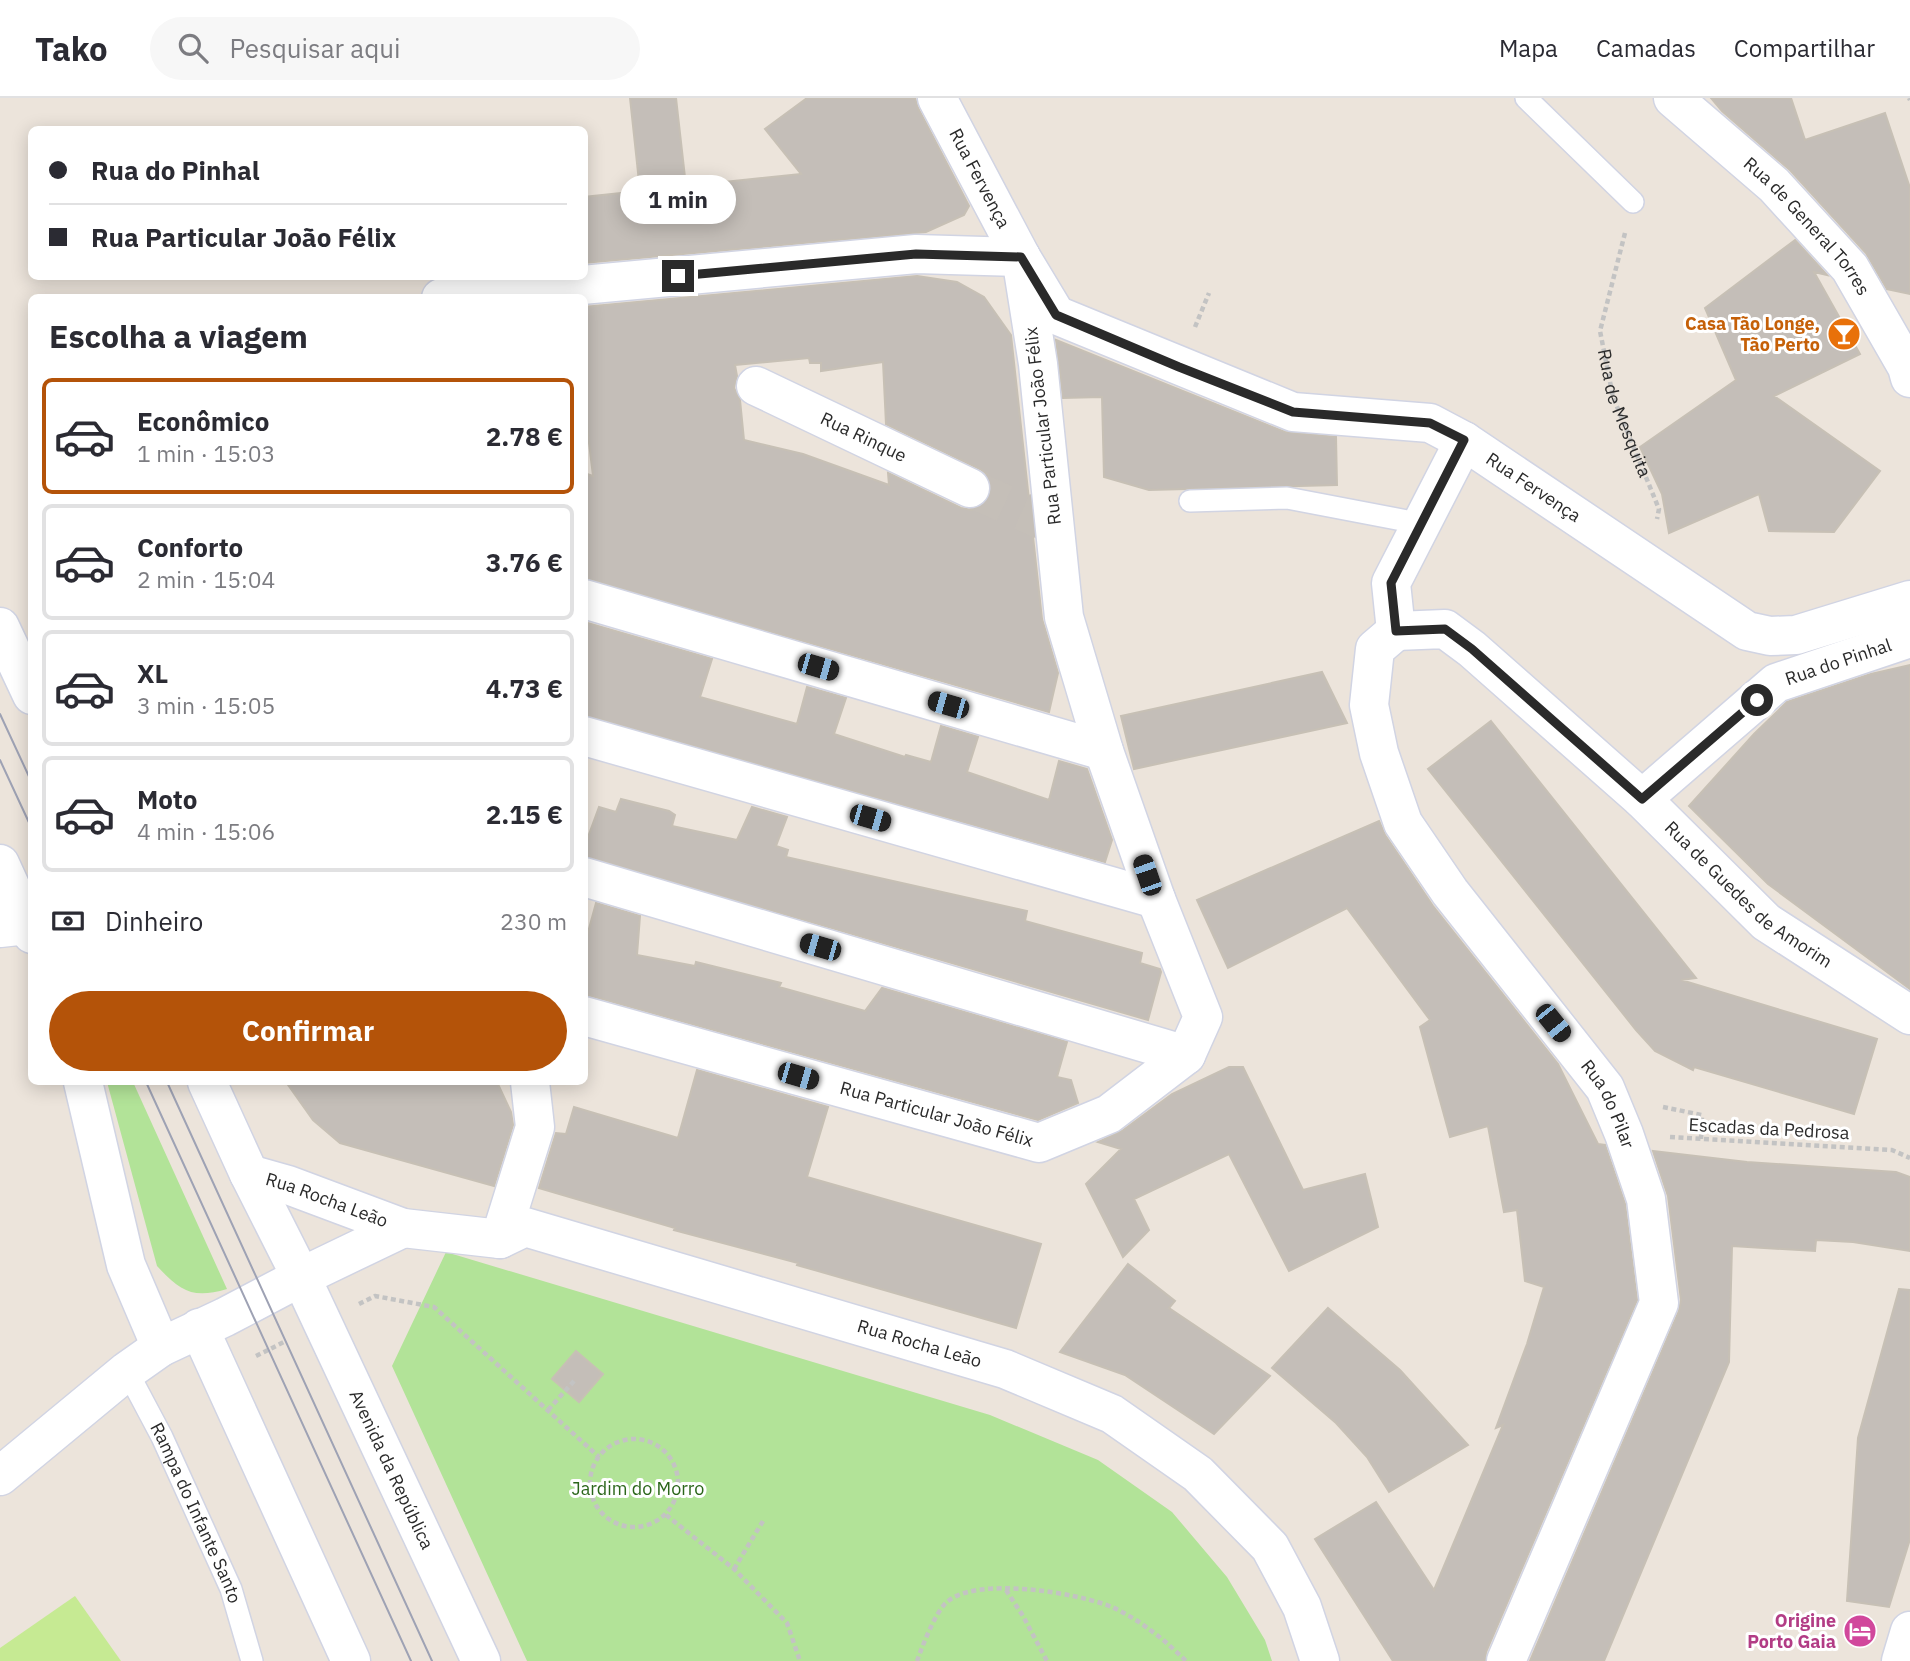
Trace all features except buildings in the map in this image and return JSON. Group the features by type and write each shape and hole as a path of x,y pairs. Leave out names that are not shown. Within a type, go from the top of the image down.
{"street":[{"name":"Rua Fervença","path":"937,98 1021,257 1056,315 1293,412 1430,423 1464,440 1747,631 1770,636 1796,635 1910,600"},
{"name":"Rua de General Torres","path":"1673,98 1774,185 1850,268 1907,367 1910,378"},
{"path":"483,294 916,254 1021,257"},
{"name":"Rua Particular João Félix","path":"588,1017 1038,1143 1109,1114 1186,1055 1202,1017 1156,899 1104,751 1064,617 1038,364 1021,257"},
{"name":"Rua Rinque","path":"756,386 970,488"},
{"path":"1396,631 1391,583 1464,440"},
{"path":"588,600 1104,751"},
{"path":"0,627 28,686"},
{"name":"Rua de Guedes de Amorim","path":"1396,631 1445,629 1472,649 1642,799 1766,922 1910,1015"},
{"name":"Rua do Pilar","path":"1396,631 1375,649 1369,705 1379,753 1403,823 1450,892 1605,1088 1646,1199 1659,1303 1506,1661"},
{"name":"Rua do Pinhal","path":"1642,799 1776,683 1910,638"},
{"path":"588,737 1156,899"},
{"path":"0,864 23,928"},
{"path":"588,878 1186,1055"},
{"path":"84,1085 126,1265 161,1347"},
{"name":"Avenida da República","path":"208,1085 481,1661"},
{"path":"500,1239 536,1127 530,1085"},
{"name":"Rua Rocha Leão","path":"249,1174 288,1185 403,1228 500,1239 525,1227 1005,1369 1112,1413 1198,1474 1270,1547 1302,1606 1320,1661"},
{"name":"Rua Rocha Leão","path":"301,1277 403,1228"},
{"path":"0,1476 127,1371 161,1347 301,1277"},
{"path":"199,1328 351,1661"},
{"path":"1901,1661 1910,1631"}],"lane":[{"path":"1526,98 1633,202"},
{"path":"1190,500 1287,498 1423,524"},
{"name":"Rampa do Infante Santo","path":"127,1371 163,1437 230,1589 252,1661"}],"path":[{"name":"Rua de Mesquita","path":"1633,202 1600,331 1612,397 1659,509 1647,563"},
{"path":"1663,1107 1702,1115 1701,1139"},
{"name":"Escadas da Pedrosa","path":"1624,1134 1892,1150 1910,1158"},
{"path":"434,1307 598,1457"},
{"path":"548,1410 573,1381"},
{"path":"623,1440 651,1442 664,1450 673,1461 679,1489 674,1504 666,1515 654,1524 639,1528 611,1521 600,1511 593,1499 590,1484 598,1457 623,1440"},
{"path":"666,1515 734,1569 786,1623 800,1661"},
{"path":"734,1569 763,1521"},
{"path":"917,1661 946,1603 971,1589 1050,1590 1112,1607 1163,1638 1186,1661"},
{"path":"1005,1589 1047,1661"}],"green space":[{"path":"108,1085 134,1085 227,1289 205,1293 188,1291 173,1282 157,1266"},
{"name":"Jardim do Morro","path":"446,1252 990,1415 1098,1460 1172,1512 1227,1577 1265,1640 1272,1661 527,1661 392,1366"},
{"path":"75,1596 121,1661 0,1661 0,1648"}],"tunnel":[{"path":"970,488 1055,526"}],"tram line":[{"path":"0,714 28,774"},
{"path":"0,760 28,820"},
{"path":"147,1085 411,1661"},
{"path":"168,1085 432,1661"}],"place":[{"name":"Casa Tão Longe, Tão Perto","path":"1844,334"},
{"name":"Origine Porto Gaia","path":"1860,1631"}],"route":[{"path":"678,276 916,254 1021,257 1056,315 1179,367 1293,412 1430,423 1464,440 1391,583 1396,631 1445,629 1472,649 1642,799 1757,700"}]}
